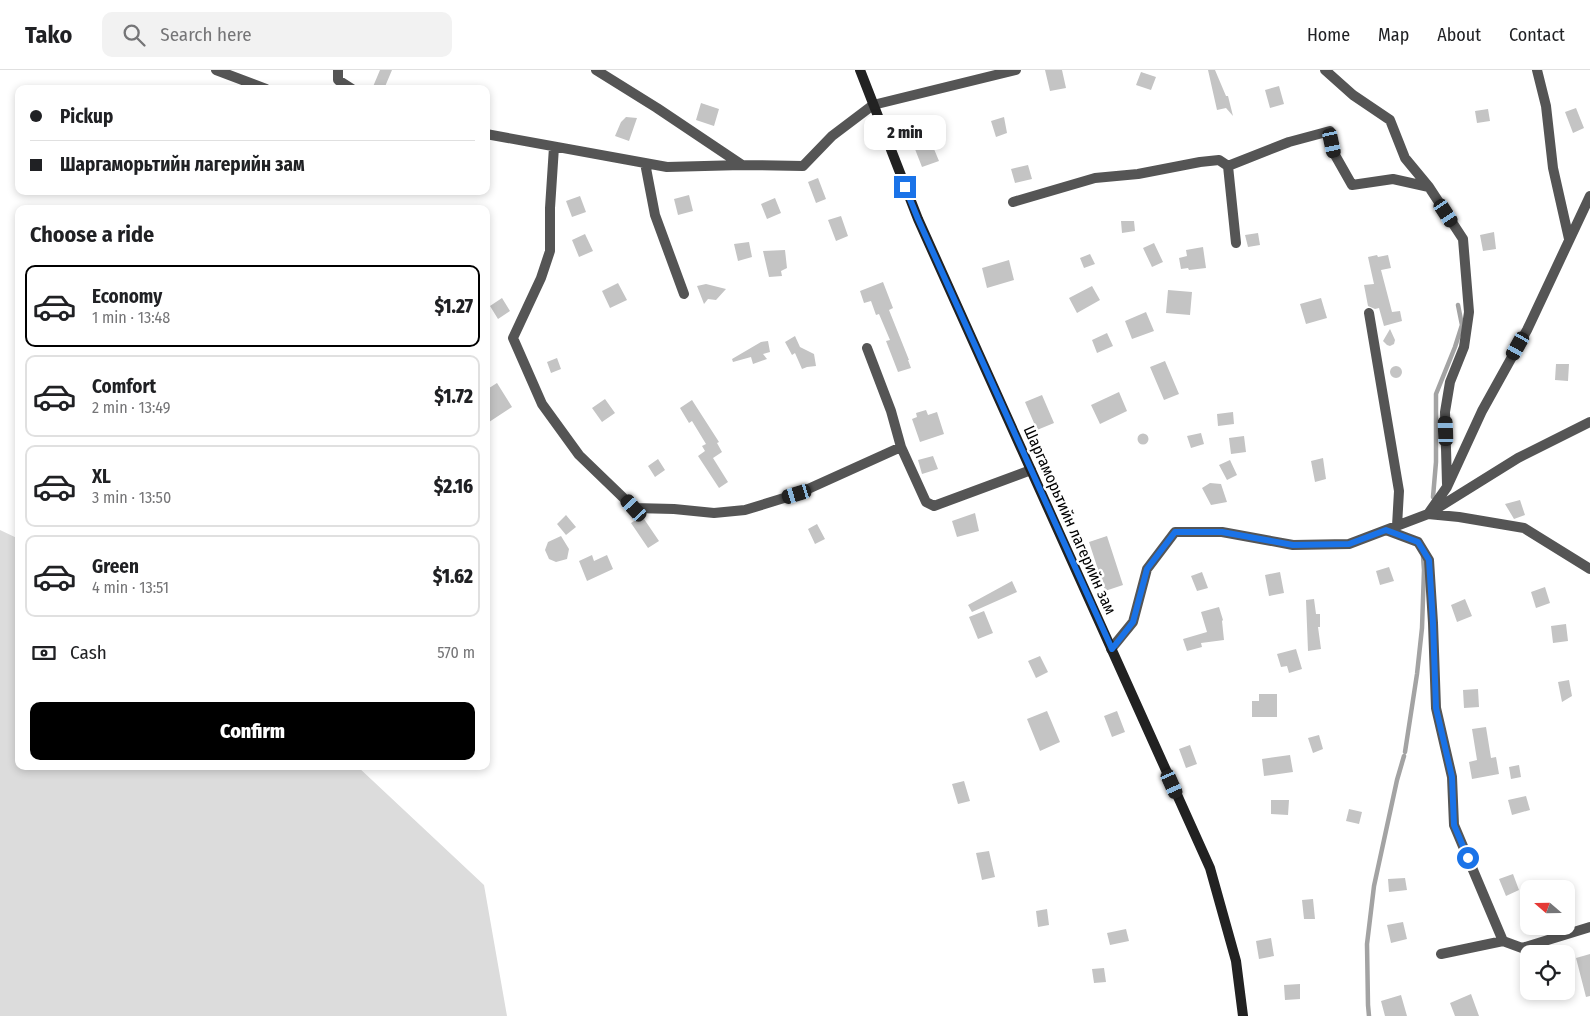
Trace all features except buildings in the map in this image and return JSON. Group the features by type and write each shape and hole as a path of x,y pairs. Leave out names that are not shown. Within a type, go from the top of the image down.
{"street":[{"path":"216,70 255,85"},
{"path":"338,70 338,80 346,85"},
{"path":"596,70 742,165"},
{"name":"Шаргаморьтийн лагерийн зам","path":"860,70 918,219 1210,868 1236,960 1243,1016"},
{"path":"490,135 667,167 803,166 832,136 873,105 1016,70"},
{"path":"1325,70 1353,95 1390,120 1405,158 1429,187 1463,239 1469,312 1464,347 1450,382 1445,412 1447,487"},
{"path":"1537,70 1546,106 1553,168 1569,239"},
{"path":"1228,166 1289,142 1330,131 1335,155 1352,185 1394,179 1429,187"},
{"path":"554,146 550,208 550,250 541,278 513,338 542,404 579,455 634,508 714,513 745,510 797,494 901,447"},
{"path":"1013,202 1095,178 1138,174 1219,160 1228,166"},
{"path":"645,163 655,215 684,294"},
{"path":"1228,166 1236,243"},
{"path":"1428,514 1447,487 1482,411 1527,330 1590,196"},
{"path":"1369,313 1399,491 1397,526"},
{"path":"867,348 891,410 901,447 926,502 934,506 1031,470"},
{"path":"1112,649 1133,622 1147,569 1175,532 1222,532 1293,545 1349,544 1428,514 1518,458 1590,422"},
{"path":"1428,514 1459,517 1524,528 1590,569"},
{"path":"1386,530 1418,542 1429,560 1436,708 1452,777 1454,825 1503,941"},
{"path":"1441,954 1503,941 1522,948 1590,927"}],"shaded area":[{"path":"0,530 15,537 15,770 361,770 484,885 507,1016 0,1016"}],"waterway":[{"path":"1433,497 1436,462 1436,394 1462,325 1458,305"},
{"path":"1405,752 1422,628 1423,556"},
{"path":"1369,1016 1367,944 1374,886 1404,756"}],"route":[{"path":"905,187 1112,649 1133,622 1147,569 1175,532 1222,532 1293,545 1349,544 1386,530 1418,542 1429,560 1436,708 1452,777 1454,825 1468,858"}]}
